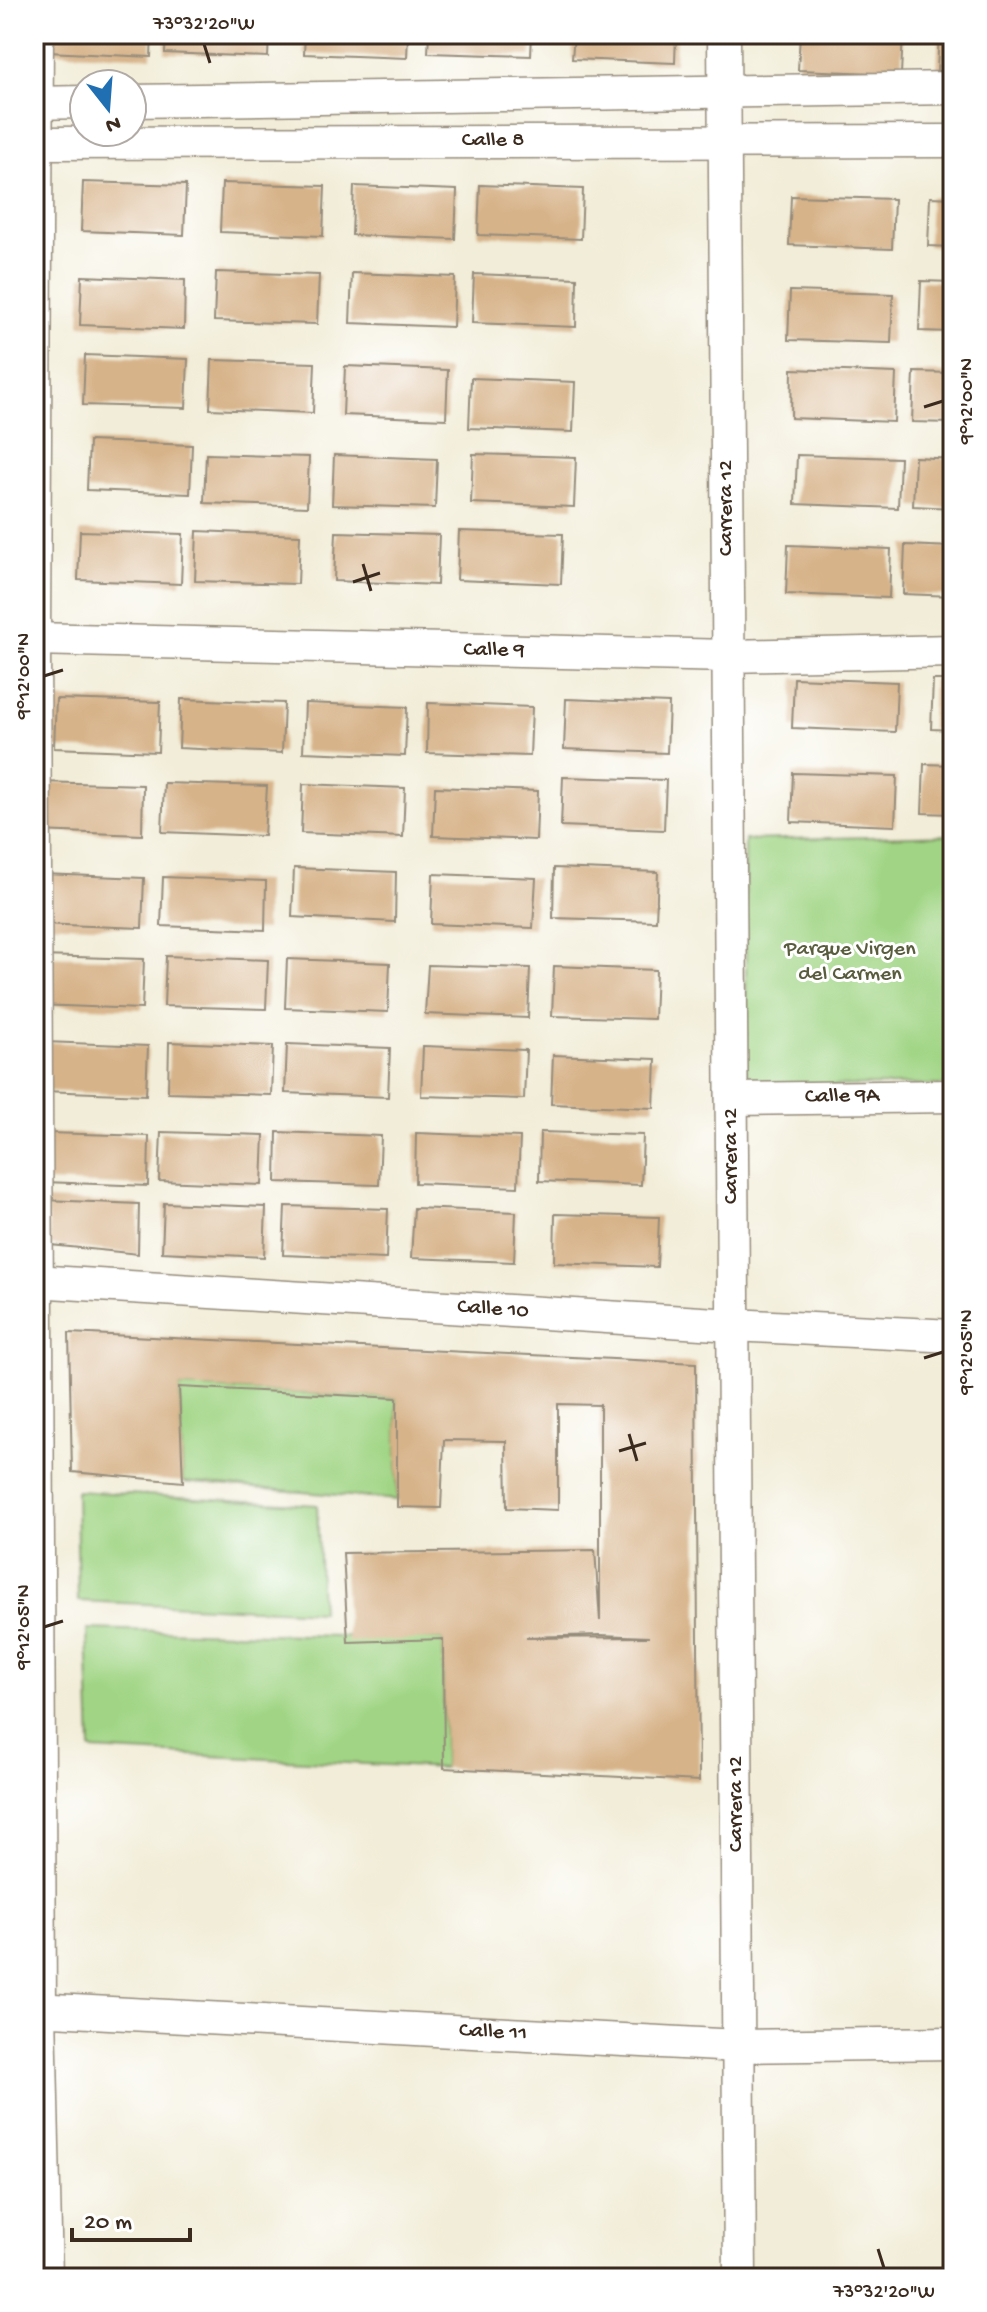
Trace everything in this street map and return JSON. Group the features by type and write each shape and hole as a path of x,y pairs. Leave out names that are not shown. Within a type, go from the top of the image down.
{"street":[{"path":"37,34 34,639 37,2010 46,2278"},
{"name":"Carrera 12","path":"724,34 740,2278"},
{"name":"Calle 8","path":"148,101 953,88"},
{"path":"36,103 68,102"},
{"name":"Calle 8","path":"36,143 953,141"},
{"name":"Calle 9","path":"34,639 729,656 953,651"},
{"name":"Calle 9A","path":"732,1099 953,1096"},
{"name":"Calle 10","path":"36,1281 953,1336"},
{"name":"Calle 11","path":"37,2010 738,2046 953,2043"}],"green space":[{"name":"Parque Virgen del Carmen","path":"953,835 953,1085 747,1086 745,840"},
{"path":"179,1387 397,1398 397,1500 183,1482"},
{"path":"76,1491 317,1505 321,1612 78,1601"},
{"path":"87,1629 443,1639 444,1768 91,1750"}],"building":[{"path":"49,34 152,34 151,57 48,52"},
{"path":"166,34 269,34 268,57 165,53"},
{"path":"305,34 408,34 407,58 304,54"},
{"path":"429,34 532,34 531,56 428,53"},
{"path":"574,34 676,34 675,63 572,59"},
{"path":"800,34 903,34 901,74 798,70"},
{"path":"939,34 953,34 953,71 937,71"},
{"path":"83,182 186,185 184,235 81,231"},
{"path":"222,183 325,186 323,236 220,232"},
{"path":"480,185 583,189 581,239 478,235"},
{"path":"354,186 457,190 455,239 352,235"},
{"path":"791,196 894,199 892,249 789,245"},
{"path":"930,197 953,198 953,247 928,246"},
{"path":"216,272 319,275 317,324 214,321"},
{"path":"352,273 455,277 453,327 350,323"},
{"path":"474,274 577,278 576,327 472,323"},
{"path":"82,276 185,280 184,329 80,325"},
{"path":"921,281 953,282 953,332 919,331"},
{"path":"790,291 893,294 891,343 788,340"},
{"path":"85,355 188,359 186,408 83,405"},
{"path":"212,360 315,363 313,413 210,409"},
{"path":"345,366 448,370 446,419 343,415"},
{"path":"792,369 896,373 894,422 791,418"},
{"path":"914,372 953,373 953,423 912,422"},
{"path":"471,378 575,382 573,432 469,428"},
{"path":"89,441 192,445 190,494 87,490"},
{"path":"206,454 309,457 307,507 204,503"},
{"path":"473,454 576,457 574,507 471,503"},
{"path":"334,455 437,459 435,508 332,505"},
{"path":"797,455 900,458 898,508 795,504"},
{"path":"915,457 953,459 953,508 913,506"},
{"path":"80,531 183,534 181,584 78,580"},
{"path":"197,531 300,535 298,584 195,581"},
{"path":"459,531 563,534 561,584 457,580"},
{"path":"336,532 439,535 437,585 334,581"},
{"path":"788,545 891,549 889,598 786,594"},
{"path":"905,545 953,547 953,596 903,594"},
{"path":"794,678 897,682 895,732 792,728"},
{"path":"933,680 953,680 953,730 931,729"},
{"path":"56,699 160,702 158,752 54,748"},
{"path":"181,699 284,703 282,753 179,748"},
{"path":"566,699 669,703 667,753 564,749"},
{"path":"305,703 407,707 405,756 303,752"},
{"path":"428,703 532,707 530,756 427,753"},
{"path":"924,764 953,765 953,814 922,813"},
{"path":"793,773 897,776 895,826 791,822"},
{"path":"563,777 666,780 664,830 561,826"},
{"path":"40,782 143,785 142,835 38,831"},
{"path":"164,783 267,786 264,836 162,832"},
{"path":"303,784 405,788 403,837 301,833"},
{"path":"435,787 538,791 536,840 433,836"},
{"path":"294,868 396,872 395,922 292,917"},
{"path":"554,868 658,872 656,921 553,918"},
{"path":"41,874 144,878 142,928 39,924"},
{"path":"433,874 536,878 533,928 431,924"},
{"path":"163,877 266,881 265,930 161,926"},
{"path":"40,956 144,959 142,1009 38,1005"},
{"path":"166,956 268,960 266,1009 164,1006"},
{"path":"287,959 390,963 388,1012 285,1008"},
{"path":"428,965 530,968 528,1018 425,1014"},
{"path":"554,966 656,970 654,1019 552,1016"},
{"path":"45,1042 148,1046 146,1095 43,1091"},
{"path":"169,1042 273,1046 271,1095 168,1092"},
{"path":"287,1044 390,1048 388,1097 285,1093"},
{"path":"423,1046 526,1050 524,1099 421,1096"},
{"path":"553,1055 656,1059 654,1108 551,1104"},
{"path":"161,1132 264,1135 262,1185 159,1181"},
{"path":"277,1132 381,1136 379,1185 276,1182"},
{"path":"540,1132 643,1135 641,1185 539,1181"},
{"path":"47,1133 149,1136 148,1186 45,1182"},
{"path":"416,1133 520,1137 518,1187 415,1183"},
{"path":"46,1200 139,1204 138,1254 51,1245"},
{"path":"164,1203 266,1207 264,1257 162,1252"},
{"path":"285,1206 388,1209 386,1259 283,1255"},
{"path":"414,1208 516,1212 514,1262 411,1258"},
{"path":"555,1214 659,1217 657,1267 554,1263"},
{"path":"69,1333 696,1363 699,1781 444,1768 443,1639 348,1642 343,1553 595,1550 600,1621 600,1405 558,1404 558,1510 507,1508 506,1441 444,1440 441,1508 397,1507 397,1398 179,1387 183,1482 72,1472","holes":["600,1635 649,1637 527,1638"]}]}
